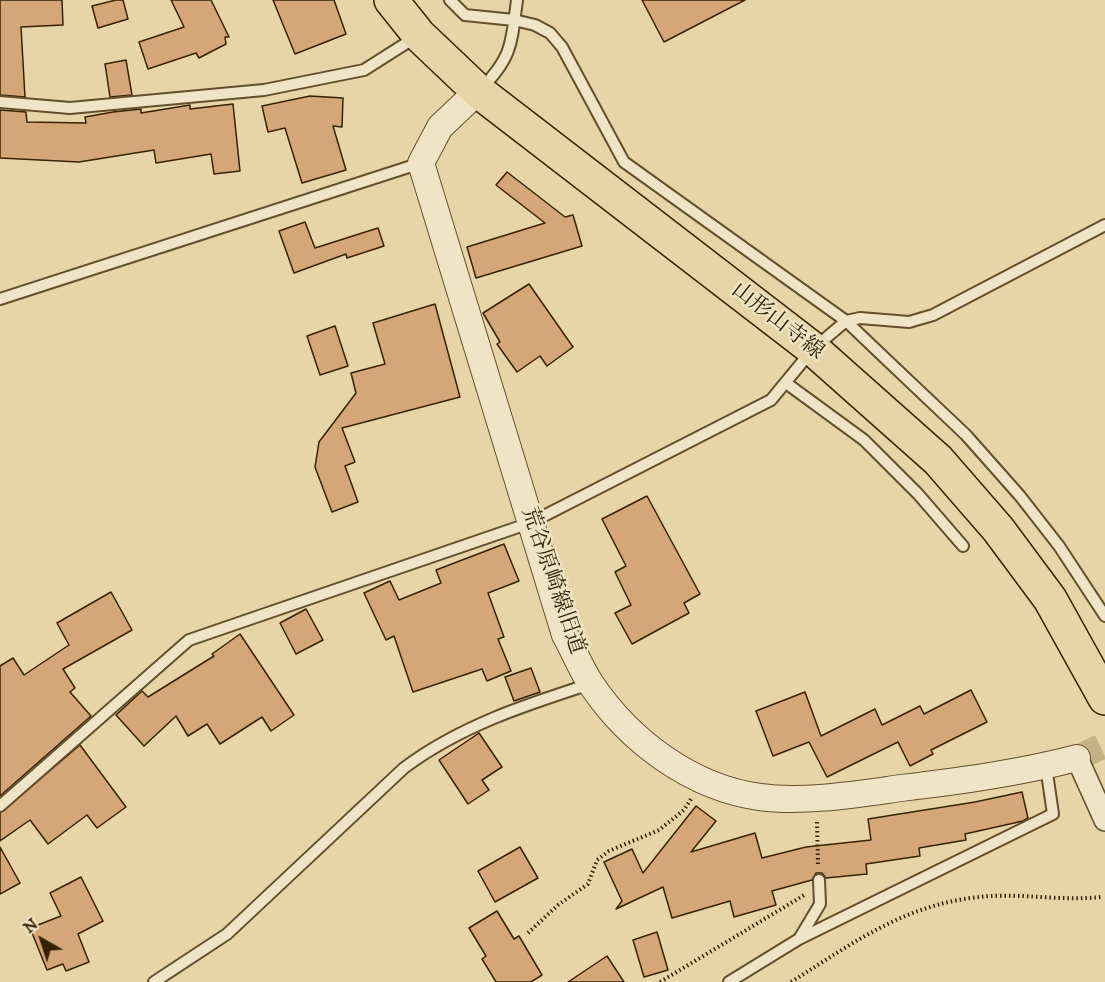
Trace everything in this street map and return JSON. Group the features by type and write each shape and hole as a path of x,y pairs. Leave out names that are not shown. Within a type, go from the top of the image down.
{"main road":[{"name":"山形山寺線","path":"391,0 419,35 478,92 813,349 938,460 998,529 1050,598 1105,698"}],"street":[{"path":"421,163 440,127 478,92"},
{"name":"荒谷原崎線旧道","path":"421,163 565,635 590,684 612,711 657,754 702,780 731,791 761,797 817,796 940,783 1046,766 1077,758"},
{"path":"1077,758 1105,820"}],"lane":[{"path":"450,0 465,15 514,20 535,25 550,33 562,46 624,162 846,321 966,435 1020,495 1059,546 1105,616"},
{"path":"478,92 502,67 512,41 517,0"},
{"path":"0,102 70,108 264,90 364,70 419,35"},
{"path":"0,299 421,163"},
{"path":"2,801 189,640 530,523 771,400 813,349 846,321 860,318 909,322 933,315 1105,225"},
{"path":"786,383 864,440 918,494 963,546"},
{"path":"154,982 227,934 404,768 432,747 511,709 590,684"},
{"path":"729,982 799,939 1053,814 1046,766"},
{"path":"799,939 820,903 819,880"}],"path":[{"path":"528,933 558,905 588,884 593,867 603,855 659,830 684,810 702,780"},
{"path":"660,982 807,894 819,880 817,796"},
{"path":"791,982 879,927 942,902 993,896 1071,900 1101,897"}],"building":[{"path":"0,0 62,0 63,25 21,27 25,97 0,95"},
{"path":"123,0 128,19 98,28 92,6"},
{"path":"171,0 211,0 229,37 225,37 226,44 199,58 196,53 148,69 139,42 184,27"},
{"path":"273,0 334,0 346,34 295,54"},
{"path":"642,0 745,0 664,42"},
{"path":"126,60 132,95 110,97 105,64"},
{"path":"310,96 343,98 342,127 333,126 346,170 302,183 285,128 268,132 262,106"},
{"path":"233,104 240,171 214,174 211,154 156,163 154,150 79,162 0,158 0,110 26,112 27,122 86,123 85,117 113,112 141,109 141,113 190,105 190,109"},
{"path":"507,172 565,217 573,215 582,246 476,278 467,247 545,223 496,185"},
{"path":"305,222 315,248 378,228 384,246 347,258 346,254 294,273 279,231"},
{"path":"529,284 573,347 547,366 540,356 517,372 497,344 500,342 483,313"},
{"path":"435,304 460,397 342,428 355,462 345,466 358,502 332,512 315,467 319,442 356,393 351,373 385,364 373,323"},
{"path":"335,326 348,366 320,375 307,336"},
{"path":"647,496 700,594 684,603 689,613 632,644 615,613 631,605 615,572 626,566 602,519"},
{"path":"504,544 519,581 488,593 504,637 498,639 511,671 487,681 482,669 413,692 394,636 386,640 364,593 390,581 399,600 441,583 436,570"},
{"path":"111,592 132,630 63,669 75,688 70,692 91,716 0,796 0,666 13,658 24,675 69,645 57,623"},
{"path":"306,609 323,640 296,654 280,623"},
{"path":"240,634 294,715 271,731 262,717 220,744 207,724 188,736 176,716 144,746 116,715 142,691 148,697 214,656 212,654"},
{"path":"531,668 540,692 514,701 505,677"},
{"path":"971,690 987,722 931,750 933,754 910,766 898,742 827,777 809,742 773,756 756,711 805,692 821,736 875,709 882,725 920,706 924,714"},
{"path":"479,733 502,767 482,780 489,790 468,804 439,760"},
{"path":"80,745 126,807 97,828 87,815 48,844 30,820 0,841 0,813"},
{"path":"1022,792 1028,818 1023,821 965,834 966,840 919,848 920,856 866,864 867,874 826,878 822,873 816,873 812,880 772,891 776,905 734,917 730,901 672,918 663,887 616,909 622,901 604,862 632,849 643,873 696,806 716,821 691,852 755,833 762,858 806,847 871,840 868,819"},
{"path":"0,847 20,883 0,894"},
{"path":"520,847 538,878 495,902 478,871"},
{"path":"81,877 103,921 78,934 89,962 66,971 63,964 47,970 30,928 61,916 50,893"},
{"path":"497,911 514,939 519,936 542,975 531,982 496,982 482,959 486,956 469,928"},
{"path":"657,932 668,970 644,977 633,940"},
{"path":"607,956 624,982 568,982"}],"tunnel":[{"path":"1077,758 1105,745"}]}
